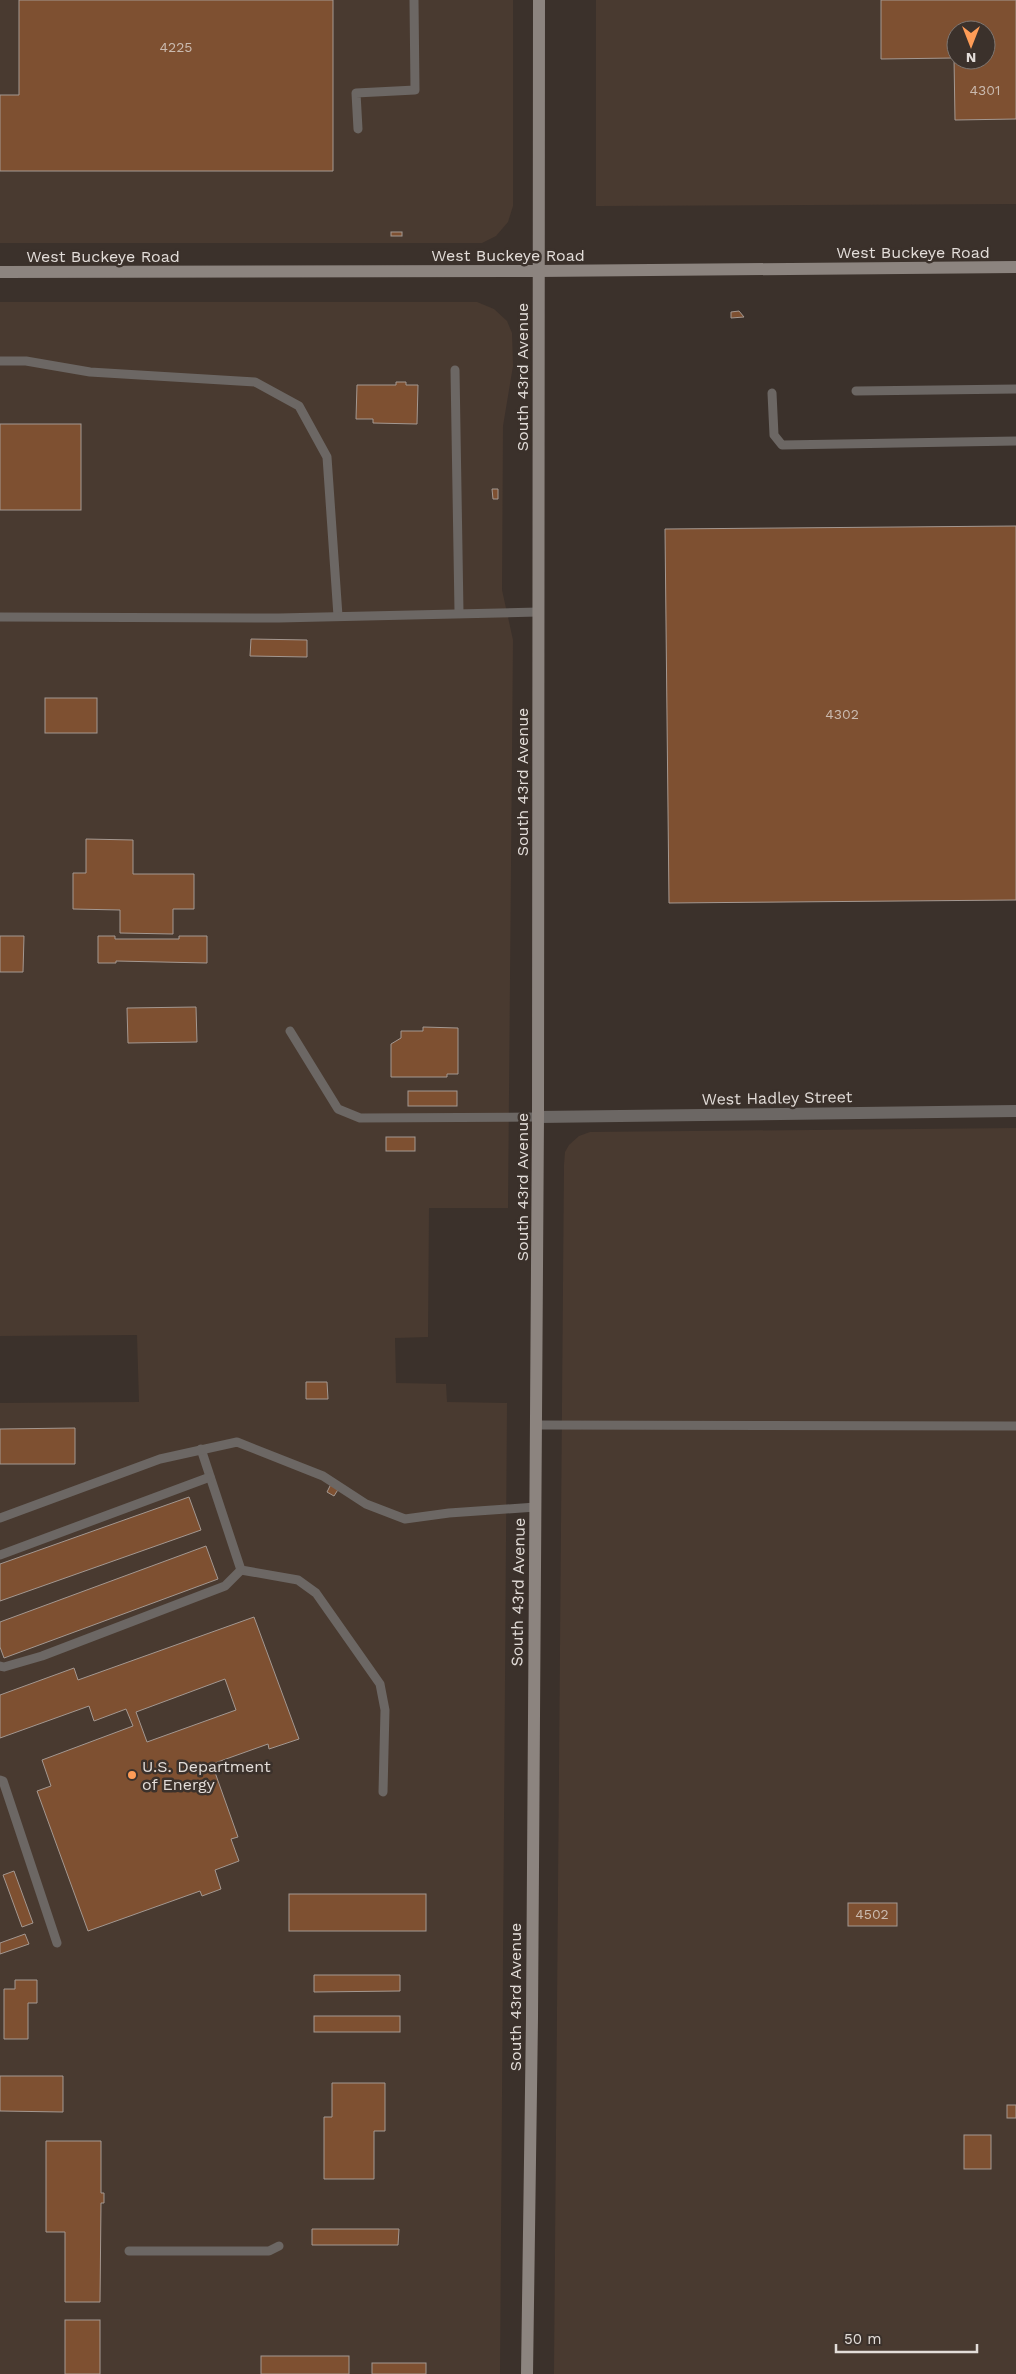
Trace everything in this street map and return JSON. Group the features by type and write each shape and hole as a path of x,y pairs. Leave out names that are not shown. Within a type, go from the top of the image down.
{"main road":[{"name":"South 43rd Avenue","path":"527,2374 538,1117 539,0"},
{"name":"West Buckeye Road","path":"0,272 538,272 1016,267"}],"street":[{"name":"West Hadley Street","path":"538,1117 1016,1111"}],"lane":[{"path":"358,128 356,93 415,90 414,0"},
{"path":"0,361 26,362 90,372 255,382 299,406 327,457 338,616"},
{"path":"454,370 459,612"},
{"path":"856,391 1016,389"},
{"path":"772,393 774,436 782,445 1016,441"},
{"path":"0,617 279,618 459,612 538,612"},
{"path":"290,1031 338,1109 360,1118 538,1117"},
{"path":"536,1425 1016,1426"},
{"path":"0,1518 160,1458 237,1442 323,1476 366,1504 405,1519 448,1513 536,1507"},
{"path":"201,1450 241,1570"},
{"path":"0,1555 210,1477"},
{"path":"0,1666 4,1667 42,1656 225,1586 241,1570"},
{"path":"241,1570 298,1580 316,1593 380,1684 385,1710 383,1792"},
{"path":"0,1780 3,1781 57,1943"},
{"path":"129,2251 270,2252 279,2246"}],"shaded area":[{"path":"0,0 513,0 513,206 508,222 496,236 482,243 0,243"},
{"path":"596,0 1016,0 1016,204 596,206"},
{"path":"0,302 477,302 494,309 507,321 512,333 513,366 503,426 502,590 513,640 508,1208 429,1208 428,1337 395,1338 396,1383 446,1384 447,1402 507,1403 500,2374 0,2374 0,1403 139,1402 137,1335 0,1336"},
{"path":"1016,1128 1016,2374 554,2374 565,1152 569,1145 579,1136 590,1132"}],"building":[{"path":"19,0 333,0 333,171 0,171 0,95 19,95"},
{"path":"881,0 1016,0 1016,119 955,120 954,70 996,70 996,20 946,20 946,58 881,59"},
{"path":"391,232 402,232 402,236 391,236"},
{"path":"739,311 744,317 731,318 731,312"},
{"path":"396,382 406,382 406,385 418,385 417,424 373,423 373,419 356,419 357,385 396,385"},
{"path":"0,424 81,424 81,510 0,510"},
{"path":"492,489 498,489 498,499 493,499"},
{"path":"1016,526 1016,900 669,903 665,529"},
{"path":"251,639 307,640 307,657 250,656"},
{"path":"45,698 97,698 97,733 45,733"},
{"path":"86,839 133,840 133,874 194,874 194,909 173,909 173,934 120,933 120,910 73,909 73,873 86,873"},
{"path":"0,936 24,936 23,972 0,972"},
{"path":"98,936 115,936 115,939 179,939 179,936 207,936 207,963 116,961 116,963 98,963"},
{"path":"196,1007 197,1042 128,1043 127,1008"},
{"path":"423,1027 458,1028 458,1074 447,1074 447,1077 391,1077 391,1044 401,1038 401,1031 423,1031"},
{"path":"408,1091 457,1091 457,1106 408,1106"},
{"path":"386,1137 415,1137 415,1151 386,1151"},
{"path":"306,1382 327,1382 328,1399 306,1399"},
{"path":"75,1428 75,1464 0,1464 0,1429"},
{"path":"331,1484 339,1488 334,1496 327,1492"},
{"path":"189,1497 201,1530 0,1601 0,1564"},
{"path":"206,1546 218,1579 4,1658 0,1647 0,1622"},
{"name":"U.S. Department of Energy","path":"254,1617 299,1739 269,1749 268,1744 212,1764 238,1837 231,1839 239,1861 215,1870 221,1889 202,1896 200,1891 88,1931 37,1791 51,1786 42,1760 133,1726 126,1709 94,1721 89,1706 0,1738 0,1695 74,1668 78,1680","holes":["225,1679 236,1710 147,1742 136,1712"]},
{"path":"14,1871 33,1923 22,1927 3,1875"},
{"path":"289,1894 426,1894 426,1931 289,1931"},
{"path":"848,1903 897,1903 897,1926 848,1926"},
{"path":"25,1934 29,1944 0,1954 0,1943"},
{"path":"314,1975 400,1975 400,1991 314,1992"},
{"path":"15,1980 37,1980 37,2003 28,2003 28,2039 4,2039 4,1989 15,1989"},
{"path":"314,2016 400,2016 400,2032 314,2032"},
{"path":"0,2076 63,2076 63,2112 0,2111"},
{"path":"332,2083 385,2083 385,2131 374,2131 374,2179 324,2179 324,2117 332,2117"},
{"path":"1007,2105 1016,2105 1016,2118 1007,2118"},
{"path":"964,2135 991,2135 991,2169 964,2169"},
{"path":"46,2141 101,2141 101,2193 104,2193 104,2203 101,2203 100,2302 65,2302 65,2232 46,2232"},
{"path":"312,2229 399,2229 398,2245 312,2245"},
{"path":"65,2320 100,2320 100,2374 65,2374"},
{"path":"261,2356 349,2356 349,2374 261,2374"},
{"path":"372,2363 426,2363 426,2374 372,2374"}],"place":[{"name":"U.S. Department of Energy","path":"132,1775"}]}
